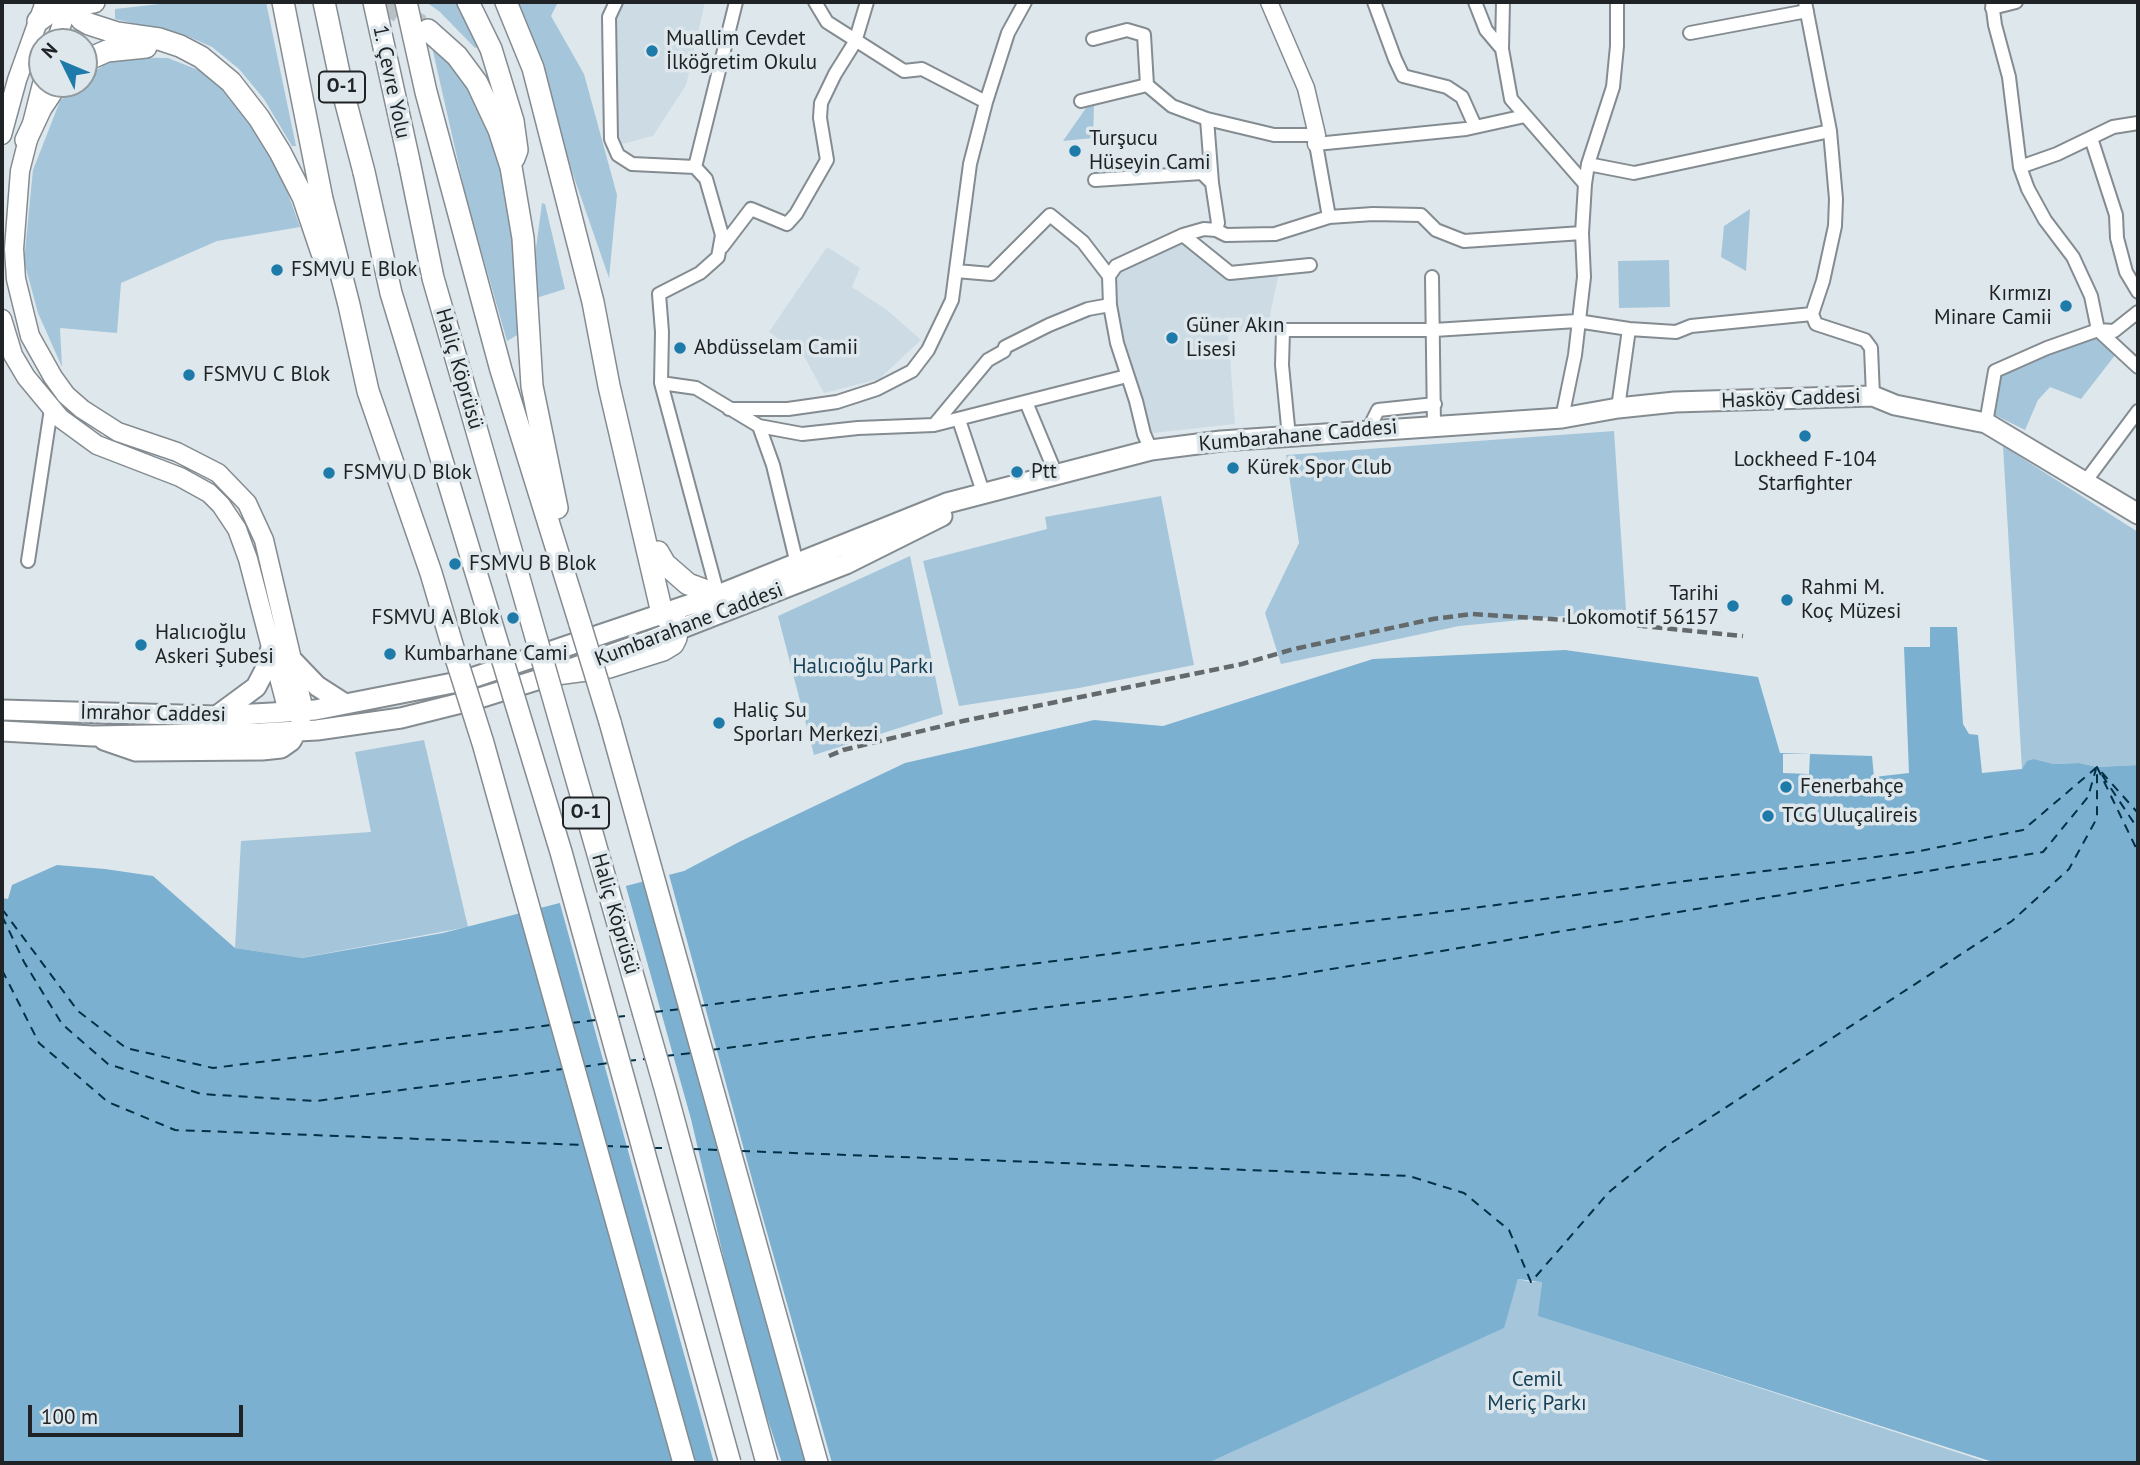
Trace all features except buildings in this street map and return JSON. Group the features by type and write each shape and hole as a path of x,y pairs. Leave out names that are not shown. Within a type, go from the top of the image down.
{"highway":[{"path":"41,11 68,3 94,2"},
{"path":"284,2 307,181 368,391 431,573 483,743 684,1463"},
{"name":"Haliç Köprüsü","path":"324,2 391,293 561,852 730,1463"},
{"name":"1. Çevre Yolu","path":"374,2 409,162"},
{"path":"406,2 443,156 501,370 580,624 674,948 817,1463"},
{"path":"468,2 491,49 513,121 517,150 511,167"},
{"path":"506,2 533,68 600,331 607,376 670,617"},
{"path":"68,3 82,20 101,29 129,36 159,39 180,46 215,67 244,97 307,181"},
{"path":"428,30 457,56 477,83 499,130 511,167 523,238 532,386 551,483 576,586 580,624"},
{"path":"98,55 124,47 180,46"},
{"path":"26,140 48,98"},
{"name":"Haliç Köprüsü","path":"409,162 440,300 665,1088 767,1463"},
{"path":"556,674 609,667 663,650 673,644 658,552 610,350 600,331"},
{"path":"658,552 664,564 688,583 718,595"}],"main road":[{"path":"60,28 68,3"},
{"path":"2,135 17,80 41,11"},
{"path":"38,98 20,171 14,249 16,279 30,336 41,359 66,395 100,422 118,432 218,472 247,503 264,540 294,662 297,718"},
{"path":"2,319 13,355 26,377 51,409 76,432 97,445 180,477 209,493 221,505 244,544 270,651 297,718 317,730 401,718 556,674"},
{"name":"Hasköy Caddesi","path":"1618,408 1675,402 1873,396 1895,405 1986,423 2109,496"},
{"name":"Kumbarahane Caddesi","path":"670,617 947,502 984,495 1151,450 1221,441 1562,418 1618,408"},
{"name":"Kumbarahane Caddesi","path":"297,718 345,704 463,681 846,564 984,495"},
{"path":"2109,496 2138,514"},
{"path":"2109,496 2138,520"},
{"path":"216,716 256,687 263,676 270,651"},
{"path":"294,662 317,685 345,704"},
{"name":"İmrahor Caddesi","path":"2,710 297,718 291,741 281,748 262,750 136,751 93,736 2,731"}],"street":[{"path":"616,2 609,17 611,139 618,155 632,163 695,167 706,179 722,235 718,257 700,273 659,294 662,332 661,383 718,595"},
{"path":"695,167 736,2"},
{"path":"815,2 827,22 904,71 922,69 986,102"},
{"path":"719,251 751,209 787,224 796,215 827,160 820,118 821,103 855,41 867,2"},
{"path":"729,409 789,409 837,402 877,389 912,371 929,350 951,300 970,164 986,102 1007,33 1026,2"},
{"path":"1269,2 1306,88 1329,217"},
{"path":"1374,2 1403,76 1447,87 1462,97 1475,126"},
{"path":"1475,2 1486,30 1502,49"},
{"path":"1503,2 1502,49 1511,99 1585,184"},
{"path":"1562,418 1575,355 1584,277 1582,233 1585,184 1588,164 1613,87 1617,2"},
{"path":"2016,2 1992,5 2009,77 2020,167 2028,189 2045,220 2073,257 2091,296 2098,330 2138,367"},
{"path":"1690,33 1806,6 1830,131 1836,199 1835,226 1823,281 1812,314 1816,324 1865,340 1871,348 1873,396"},
{"path":"1093,39 1127,30 1144,35 1147,85 1172,106 1207,119 1274,135 1317,140 1466,129 1525,116"},
{"path":"1081,101 1147,85"},
{"path":"1207,119 1212,183 1219,223 1216,230"},
{"path":"2020,167 2057,154 2113,127 2138,123"},
{"path":"1588,164 1634,173 1830,131"},
{"path":"2091,138 2116,215 2117,238 2126,272 2138,292"},
{"path":"1095,180 1202,173 1212,183"},
{"path":"956,271 991,274 1050,215 1083,242 1109,276 1110,305 1117,343 1136,401 1143,434 1151,450"},
{"path":"1109,276 1116,266 1183,235 1205,229 1226,235 1275,234 1329,217 1421,215 1436,230 1464,241 1582,233"},
{"path":"1183,235 1230,273 1310,265"},
{"path":"1432,277 1434,426"},
{"path":"934,425 988,360 1004,351 1004,347 1088,309 1110,305"},
{"path":"1986,423 1995,371 2047,348 2098,330 2114,331 2138,312"},
{"path":"1289,437 1282,366 1283,330 1434,330 1577,321 1629,329 1676,332 1691,326 1812,314"},
{"path":"1618,408 1629,329"},
{"path":"661,383 696,388 759,426 802,434 858,428 934,425 1128,376"},
{"path":"1026,402 1056,474"},
{"path":"1368,430 1378,410 1434,404"},
{"path":"28,561 51,409"},
{"path":"2085,482 2136,417"},
{"path":"959,420 984,495"},
{"path":"759,426 774,465 797,564"}],"shaded area":[{"name":"Muallim Cevdet İlköğretim Okulu","path":"616,2 705,2 686,85 653,136 622,144 611,139 609,17"},
{"name":"Güner Akın Lisesi","path":"1183,235 1230,273 1280,268 1269,328 1228,333 1235,424 1144,434 1110,305 1116,266"},
{"path":"827,247 860,268 852,287 887,310 921,340 879,379 824,393 805,358 769,332"},
{"path":"1930,627 1957,627 1963,724 1969,734 1978,735 1982,773 2022,769 2027,761 2034,759 2054,764 2079,763 2097,767 2138,765 2138,1463 1996,1463 1538,1316 1542,1282 1518,1279 1504,1328 1208,1463 2,1463 2,898 8,899 12,885 57,865 153,876 235,948 302,958 443,933 684,871 905,763 1094,720 1163,726 1373,659 1565,650 1758,677 1780,753 1872,756 1874,777 1909,773 1904,647 1930,647"}],"green space":[{"path":"178,2 266,2 296,146 292,146 264,99 239,69 212,47 187,36 115,19 115,9"},
{"path":"426,2 460,2 480,46 475,48 440,12"},
{"path":"515,2 558,2 551,16 584,74 617,195 609,278 567,157 525,20"},
{"path":"432,47 447,61 473,95 487,121 504,174 512,231 519,334 507,341 467,201"},
{"path":"113,57 168,58 211,75 246,113 273,152 300,227 217,241 121,283 117,333 60,328 62,367 38,313 24,261 33,170 60,101 64,98 98,98 98,69"},
{"path":"1094,106 1093,138 1063,141 1086,108"},
{"path":"542,203 545,204 565,289 533,299 534,263"},
{"path":"1750,209 1746,271 1721,257 1724,226"},
{"path":"1669,260 1670,307 1619,308 1618,261"},
{"path":"2095,335 2116,354 2081,399 2050,387 2038,400 2025,430 1995,415 1991,405 2000,377 2005,371"},
{"path":"1614,431 1626,610 1459,626 1281,664 1265,613 1299,543 1286,455"},
{"path":"2003,446 2138,532 2138,765 2097,767 2079,763 2054,764 2034,759 2022,769"},
{"path":"1161,496 1194,665 1079,688 959,706 923,561 1047,529 1045,517"},
{"name":"Halıcıoğlu Parkı","path":"910,556 943,714 814,755 778,616"},
{"path":"424,740 468,927 301,958 235,948 241,841 371,832 355,752"},
{"name":"Cemil Meriç Parkı","path":"1518,1279 1542,1281 1539,1316 1990,1463 1208,1463 1503,1328"}],"pier":[{"path":"1783,754 1810,754 1809,774 1783,773"},
{"path":"668,871 832,1463 807,1463 730,1195 643,878"},
{"path":"625,883 691,1119 746,1353 782,1463 714,1463 559,900"}],"ferry route":[{"path":"699,1006 1915,852 2023,830 2097,767 2138,813"},
{"path":"741,1151 1409,1176 1464,1193 1509,1230 1531,1282 1609,1192 1665,1147 2012,921 2069,869 2097,818 2097,767 2138,852"},
{"path":"711,1050 1277,978 2043,852 2088,797 2096,769"},
{"path":"2102,775 2138,829"},
{"path":"2,909 78,1011 126,1048 213,1068 551,1025"},
{"path":"2,916 24,962 62,1024 108,1064 201,1094 316,1101 563,1069"},
{"path":"2,970 39,1043 108,1102 175,1130 585,1145"},
{"path":"654,1012 680,1009"},
{"path":"616,1017 635,1015"},
{"path":"571,1023 596,1020"},
{"path":"665,1056 691,1053"},
{"path":"627,1061 646,1059"},
{"path":"582,1067 608,1063"},
{"path":"604,1146 634,1147"},
{"path":"653,1148 672,1148"},
{"path":"692,1149 718,1150"}],"tunnel":[{"path":"381,2 421,25"}],"railway":[{"path":"829,756 843,750 963,721 1242,664 1294,649 1433,619 1472,614 1612,623 1743,636"}],"place":[{"name":"Muallim Cevdet İlköğretim Okulu","path":"652,51"},
{"name":"Turşucu Hüseyin Cami","path":"1075,151"},
{"name":"FSMVU E Blok","path":"277,270"},
{"name":"Kırmızı Minare Camii","path":"2066,306"},
{"name":"Güner Akın Lisesi","path":"1172,338"},
{"name":"Abdüsselam Camii","path":"680,348"},
{"name":"FSMVU C Blok","path":"189,375"},
{"name":"Lockheed F-104 Starfighter","path":"1805,436"},
{"name":"Kürek Spor Club","path":"1233,468"},
{"name":"Ptt","path":"1017,472"},
{"name":"FSMVU D Blok","path":"329,473"},
{"name":"FSMVU B Blok","path":"455,564"},
{"name":"Rahmi M. Koç Müzesi","path":"1787,600"},
{"name":"Tarihi Lokomotif 56157","path":"1733,606"},
{"name":"FSMVU A Blok","path":"513,618"},
{"name":"Halıcıoğlu Askeri Şubesi","path":"141,645"},
{"name":"Kumbarhane Cami","path":"390,654"},
{"name":"Haliç Su Sporları Merkezi","path":"719,723"},
{"name":"Fenerbahçe","path":"1786,787"},
{"name":"TCG Uluçalireis","path":"1768,816"}]}
